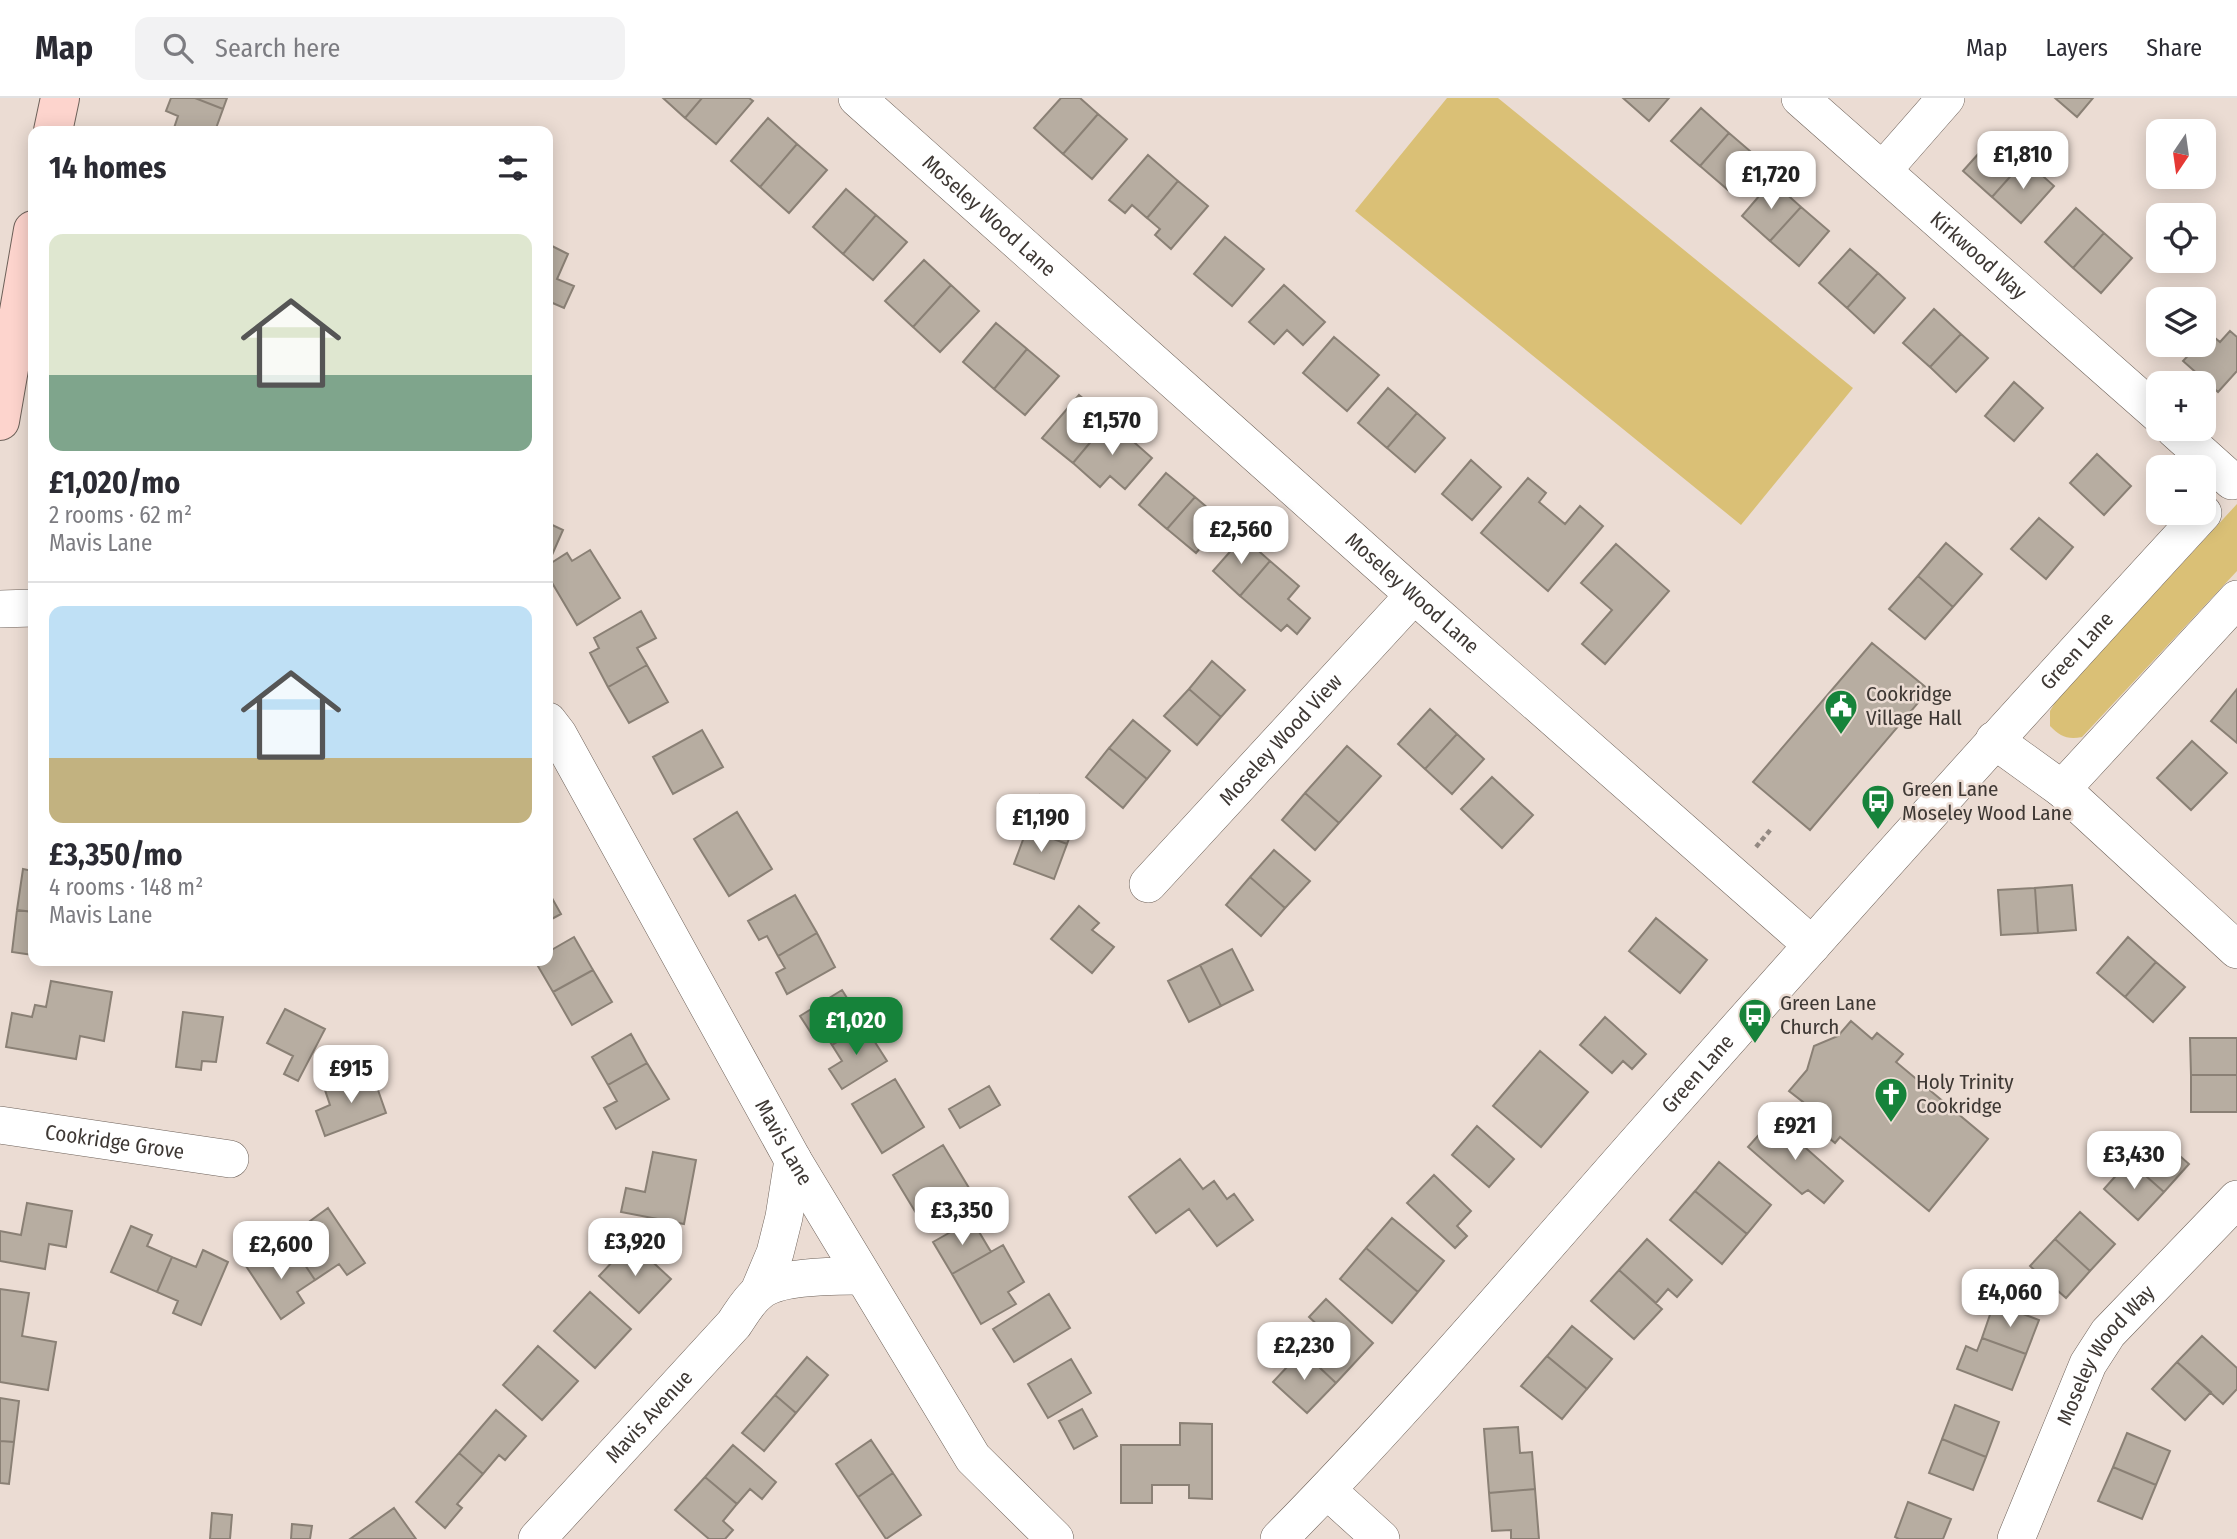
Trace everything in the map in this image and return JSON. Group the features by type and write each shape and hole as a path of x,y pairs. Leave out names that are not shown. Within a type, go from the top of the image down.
{"street":[{"path":"54,126 60,98"},
{"name":"Moseley Wood Lane","path":"857,98 1414,595 1812,945"},
{"name":"Kirkwood Way","path":"1800,98 2146,403"},
{"path":"1883,170 1946,98"},
{"path":"0,421 28,259"},
{"path":"2189,441 2235,478"},
{"name":"Green Lane","path":"2216,498 2235,478"},
{"name":"Green Lane","path":"1279,1539 1327,1490 1994,740 2191,525"},
{"name":"Moseley Wood View","path":"1148,884 1414,595"},
{"path":"2062,789 2237,599"},
{"path":"0,609 28,608"},
{"name":"Mavis Lane","path":"553,729 793,1160 973,1458 1055,1539"},
{"path":"1994,740 2062,789 2237,950"},
{"name":"Cookridge Grove","path":"0,1125 230,1159"},
{"name":"Mavis Avenue","path":"537,1539 734,1324 759,1291 778,1241 793,1160"},
{"name":"Moseley Wood Way","path":"2016,1539 2088,1363 2108,1333 2237,1199"},
{"path":"759,1291 786,1281 815,1276 862,1276"},
{"path":"1327,1490 1381,1539"}],"shaded area":[{"path":"1447,98 1498,98 1853,388 1741,525 1355,211"},
{"path":"2237,504 2237,571 2082,737 2068,737 2057,732 2050,726 2050,711 2057,699"}],"building":[{"path":"171,98 195,98 223,109 217,126 175,126 178,116 166,111"},
{"path":"195,98 227,98 223,109"},
{"path":"663,98 702,98 685,118"},
{"path":"702,98 749,98 753,101 716,144 685,118"},
{"path":"1061,98 1080,98 1098,114 1063,154 1034,128"},
{"path":"1623,98 1669,98 1649,121"},
{"path":"2055,98 2093,98 2077,117"},
{"path":"1701,108 1729,133 1700,166 1671,141"},
{"path":"1098,114 1127,139 1092,179 1063,154"},
{"path":"768,118 797,144 760,187 731,161"},
{"path":"1729,133 1757,157 1728,190 1700,166"},
{"path":"1996,134 2025,160 1992,197 1963,171"},
{"path":"797,144 827,170 789,213 760,187"},
{"path":"1148,155 1178,181 1147,218 1132,205 1125,213 1109,200"},
{"path":"2025,160 2054,186 2021,223 1992,197"},
{"path":"1178,181 1208,206 1171,249 1155,235 1160,229 1147,218"},
{"path":"1772,181 1801,207 1770,241 1742,216"},
{"path":"846,189 876,215 843,254 813,227"},
{"path":"1801,207 1829,231 1799,266 1770,241"},
{"path":"2076,208 2104,233 2073,268 2045,242"},
{"path":"876,215 907,242 873,280 843,254"},
{"path":"2104,233 2132,258 2101,293 2073,268"},
{"path":"1225,237 1264,269 1232,306 1194,274"},
{"path":"553,246 568,254 557,279 574,286 564,308 553,303"},
{"path":"1850,249 1878,273 1847,308 1819,283"},
{"path":"924,260 951,285 913,327 885,301"},
{"path":"1878,273 1905,298 1874,333 1847,308"},
{"path":"951,285 979,311 940,352 913,327"},
{"path":"1284,285 1325,322 1303,345 1287,330 1274,344 1249,322"},
{"path":"1934,309 1961,334 1930,367 1903,343"},
{"path":"996,323 1027,349 994,389 963,362"},
{"path":"2230,331 2237,337 2237,371 2218,392 2216,371 2194,371 2183,361 2187,357 2216,357 2216,339 2220,342"},
{"path":"1961,334 1988,358 1956,392 1930,367"},
{"path":"1334,337 1379,375 1347,411 1303,373"},
{"path":"1027,349 1059,376 1025,415 994,389"},
{"path":"2014,382 2043,408 2014,441 1985,416"},
{"path":"1388,388 1417,413 1387,448 1358,423"},
{"path":"1079,395 1109,420 1073,463 1042,438"},
{"path":"1417,413 1445,438 1415,472 1387,448"},
{"path":"1109,420 1152,458 1125,489 1110,476 1100,487 1073,463"},
{"path":"2097,454 2131,486 2104,515 2070,483"},
{"path":"1471,460 1501,487 1472,520 1442,494"},
{"path":"1166,473 1195,497 1167,529 1139,505"},
{"path":"1528,478 1546,493 1539,502 1565,524 1580,506 1603,526 1548,591 1481,533"},
{"path":"1195,497 1223,521 1196,553 1167,529"},
{"path":"2039,518 2073,547 2046,579 2011,549"},
{"path":"553,525 563,530 553,553"},
{"path":"1243,537 1270,561 1240,596 1213,571"},
{"path":"1946,543 1982,574 1953,607 1918,576"},
{"path":"1616,544 1669,591 1605,664 1582,644 1612,610 1581,583"},
{"path":"590,550 620,598 577,625 553,584 553,562 567,553 572,561"},
{"path":"1270,561 1299,586 1288,599 1310,618 1297,634 1287,625 1281,631 1240,596"},
{"path":"1918,576 1953,607 1925,639 1889,609"},
{"path":"641,611 656,638 637,648 647,665 608,687 590,653 599,648 594,638"},
{"name":"Cookridge Village Hall","path":"1872,643 1929,690 1810,830 1753,782"},
{"path":"1212,661 1245,690 1221,717 1189,689"},
{"path":"647,665 668,702 629,723 608,687"},
{"path":"1189,689 1221,717 1197,745 1164,716"},
{"path":"2237,689 2237,743 2211,721"},
{"path":"1430,709 1457,734 1425,769 1398,744"},
{"path":"1133,720 1170,751 1147,779 1109,748"},
{"path":"702,730 723,767 673,794 653,757"},
{"path":"1457,734 1484,759 1452,794 1425,769"},
{"path":"2192,741 2227,773 2191,810 2157,778"},
{"path":"1347,746 1381,776 1339,823 1305,793"},
{"path":"1109,748 1147,779 1123,808 1086,777"},
{"path":"1492,777 1533,815 1502,848 1461,809"},
{"path":"1305,793 1339,823 1315,850 1282,820"},
{"path":"1040,795 1080,810 1067,844 1027,829"},
{"path":"737,812 772,869 729,896 694,839"},
{"path":"1027,829 1067,844 1054,879 1014,864"},
{"path":"1274,850 1310,881 1285,908 1250,877"},
{"path":"23,869 28,870 28,911 17,910"},
{"path":"1250,877 1285,908 1261,936 1226,905"},
{"path":"2072,885 2076,930 2038,933 2035,888"},
{"path":"2035,888 2038,933 2001,935 1998,890"},
{"path":"795,895 817,933 778,956 767,936 759,940 748,921"},
{"path":"553,900 561,914 553,918"},
{"path":"1079,906 1099,923 1092,930 1114,947 1092,973 1051,939"},
{"path":"17,910 28,911 28,954 12,952"},
{"path":"1656,918 1707,960 1680,993 1629,951"},
{"path":"817,933 835,967 787,994 776,973 785,968 778,956"},
{"path":"574,937 593,970 553,992 538,966 553,966 553,949"},
{"path":"2128,937 2156,962 2125,997 2097,973"},
{"path":"1232,949 1253,990 1221,1006 1200,965"},
{"path":"2156,962 2185,987 2153,1022 2125,997"},
{"path":"1200,965 1221,1006 1189,1022 1168,981"},
{"path":"593,970 612,1002 572,1025 553,992"},
{"path":"51,981 112,992 104,1041 80,1036 76,1059 6,1047 12,1013 32,1017 35,1005 46,1007"},
{"path":"842,990 864,1025 832,1045 822,1029 813,1036 800,1016"},
{"path":"285,1009 325,1029 298,1081 284,1074 293,1056 267,1043"},
{"path":"183,1012 223,1017 216,1062 202,1061 201,1070 176,1067"},
{"path":"1605,1017 1646,1054 1632,1069 1623,1061 1612,1073 1580,1045"},
{"name":"Holy Trinity Cookridge","path":"1851,1021 1872,1039 1877,1033 1903,1054 1896,1062 1988,1139 1929,1211 1840,1137 1835,1143 1796,1110 1803,1102 1789,1091 1807,1070 1814,1046 1838,1036"},
{"path":"864,1025 887,1061 842,1089 829,1069 842,1061 832,1045"},
{"path":"631,1034 647,1063 608,1085 592,1057"},
{"path":"2190,1038 2237,1038 2237,1075 2191,1075"},
{"path":"1540,1051 1588,1092 1541,1147 1493,1106"},
{"path":"647,1063 669,1099 616,1129 604,1108 617,1101 608,1085"},
{"path":"372,1073 386,1113 325,1136 316,1111 330,1105 325,1090"},
{"path":"2191,1075 2237,1075 2237,1112 2191,1112"},
{"path":"895,1079 924,1127 882,1153 852,1104"},
{"path":"989,1086 1000,1105 960,1128 949,1109"},
{"path":"1773,1119 1843,1181 1824,1203 1808,1190 1802,1194 1748,1147"},
{"path":"1477,1126 1514,1159 1489,1187 1452,1155"},
{"path":"2154,1133 2189,1164 2164,1192 2129,1161"},
{"path":"943,1145 969,1188 919,1218 893,1175"},
{"path":"653,1152 696,1160 684,1224 621,1212 626,1188 645,1192"},
{"path":"1180,1159 1203,1189 1214,1181 1227,1199 1234,1194 1253,1220 1217,1246 1189,1209 1156,1233 1129,1197"},
{"path":"2129,1161 2164,1192 2138,1220 2104,1189"},
{"path":"1719,1162 1771,1205 1747,1234 1695,1191"},
{"path":"1434,1175 1471,1211 1457,1226 1467,1236 1455,1248 1407,1203"},
{"path":"1695,1191 1747,1234 1722,1264 1670,1220"},
{"path":"27,1203 72,1211 66,1247 49,1244 45,1269 0,1261 0,1231 21,1235"},
{"path":"328,1208 365,1263 347,1275 339,1264 315,1280 295,1250 314,1237 306,1224"},
{"path":"2080,1212 2115,1244 2090,1271 2055,1239"},
{"path":"1392,1218 1444,1261 1418,1292 1366,1248"},
{"path":"972,1220 991,1252 952,1274 933,1242"},
{"path":"131,1226 152,1235 147,1246 172,1257 157,1292 111,1272"},
{"path":"1647,1239 1692,1280 1677,1297 1668,1289 1656,1303 1619,1270"},
{"path":"2055,1239 2090,1271 2066,1298 2030,1266"},
{"path":"631,1242 671,1279 639,1313 599,1276"},
{"path":"1003,1245 1024,1282 1008,1292 1016,1304 981,1324 952,1274"},
{"path":"1366,1248 1418,1292 1392,1323 1340,1279"},
{"path":"203,1250 228,1262 201,1325 173,1313 178,1301 157,1292 172,1257 196,1267"},
{"path":"295,1250 315,1280 297,1292 304,1303 281,1319 244,1263 261,1251 271,1265"},
{"path":"1619,1270 1662,1309 1634,1339 1591,1301"},
{"path":"0,1289 29,1293 22,1336 56,1342 48,1390 0,1382"},
{"path":"590,1292 631,1329 595,1368 554,1331"},
{"path":"1049,1294 1070,1328 1014,1362 993,1329"},
{"path":"1326,1299 1373,1343 1336,1383 1302,1351 1322,1329 1309,1317"},
{"path":"1994,1303 2039,1320 2026,1354 1982,1338"},
{"path":"1572,1326 1612,1359 1587,1389 1547,1356"},
{"path":"2202,1336 2237,1368 2237,1389 2223,1404 2177,1362"},
{"path":"1982,1338 2026,1354 2012,1390 1957,1369 1966,1346 1977,1351"},
{"path":"538,1346 578,1381 542,1420 503,1385"},
{"path":"1302,1351 1336,1383 1307,1413 1273,1382"},
{"path":"1547,1356 1587,1389 1562,1419 1521,1386"},
{"path":"807,1357 828,1375 796,1413 775,1395"},
{"path":"1071,1359 1091,1393 1048,1418 1028,1384"},
{"path":"2177,1362 2211,1392 2185,1420 2152,1389"},
{"path":"775,1395 796,1413 764,1451 742,1433"},
{"path":"0,1398 19,1401 14,1442 0,1441"},
{"path":"1955,1405 1999,1422 1986,1457 1942,1439"},
{"path":"1082,1409 1097,1436 1074,1449 1059,1421"},
{"path":"496,1410 526,1436 505,1460 499,1455 483,1474 459,1453"},
{"path":"1180,1423 1212,1424 1212,1499 1189,1498 1189,1485 1152,1485 1152,1503 1121,1503 1121,1445 1180,1445"},
{"path":"1518,1427 1520,1453 1532,1452 1535,1489 1489,1493 1484,1429"},
{"path":"2127,1433 2170,1451 2156,1485 2113,1467"},
{"path":"1942,1439 1986,1457 1973,1490 1929,1473"},
{"path":"871,1440 893,1473 858,1497 836,1464"},
{"path":"0,1441 14,1442 9,1484 0,1483"},
{"path":"733,1445 776,1482 762,1499 750,1489 737,1504 705,1477"},
{"path":"459,1453 483,1474 457,1504 462,1508 445,1528 416,1502"},
{"path":"2113,1467 2156,1485 2142,1519 2098,1501"},
{"path":"893,1473 921,1515 886,1539 858,1497"},
{"path":"705,1477 737,1504 723,1521 733,1530 725,1539 709,1539 675,1510"},
{"path":"1535,1489 1539,1539 1511,1539 1511,1530 1492,1531 1489,1493"},
{"path":"1908,1502 1951,1519 1943,1539 1895,1537"},
{"path":"394,1508 416,1539 350,1539"},
{"path":"212,1513 232,1515 230,1539 210,1539"},
{"path":"292,1524 312,1526 310,1539 291,1539"}],"place":[{"name":"Cookridge Village Hall","path":"1841,736"},
{"name":"Green Lane Moseley Wood Lane","path":"1878,831"},
{"name":"Green Lane Church","path":"1755,1045"},
{"name":"Holy Trinity Cookridge","path":"1891,1124"}]}
